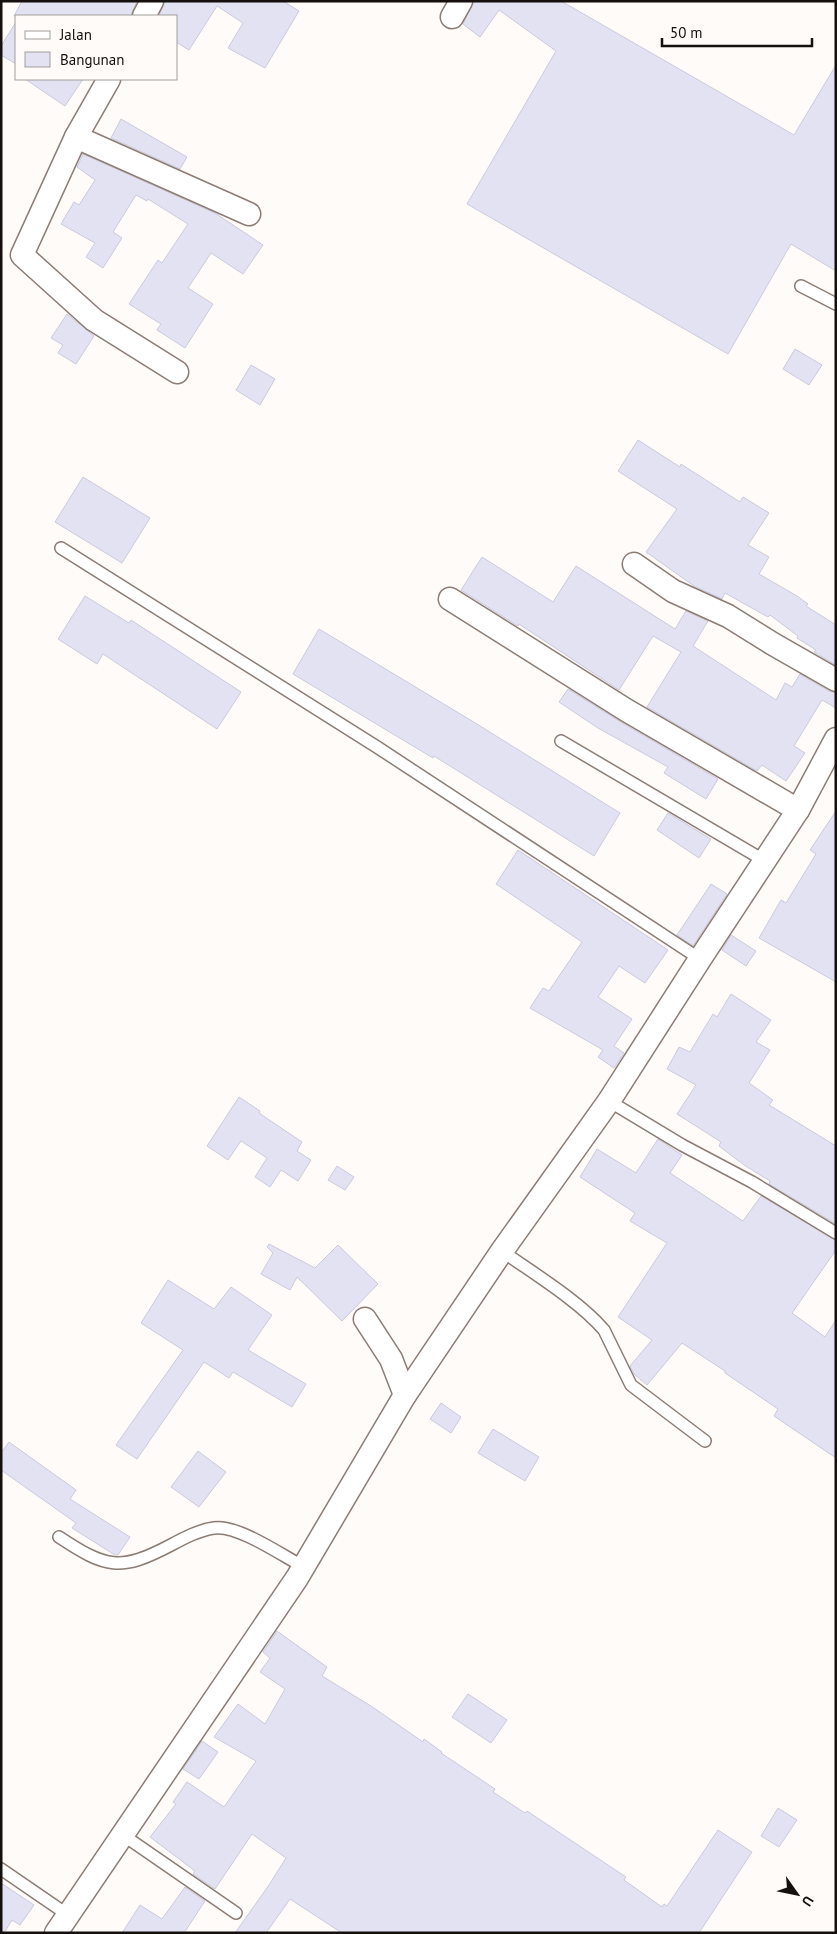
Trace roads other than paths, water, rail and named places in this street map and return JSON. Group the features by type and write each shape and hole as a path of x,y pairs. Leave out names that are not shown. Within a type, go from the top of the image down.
{"street":[{"path":"145,15 152,1"},
{"path":"108,80 76,138 22,255 94,320 177,372"},
{"path":"76,138 249,214"},
{"path":"634,564 673,591 728,616 836,680"},
{"path":"450,599 626,710 798,810"},
{"path":"62,1924 304,1567 405,1395 502,1251 609,1101 798,810 836,738"},
{"path":"365,1319 391,1359 405,1395"}],"lane":[{"path":"801,286 836,304"},
{"path":"61,548 377,747 700,959"},
{"path":"561,741 765,861"},
{"path":"609,1101 682,1145 752,1182 836,1233"},
{"path":"502,1251 578,1306 598,1323 604,1330 631,1385 705,1441"},
{"path":"59,1536 84,1554 106,1562 127,1564 145,1559 183,1539 215,1528 240,1532 304,1567"},
{"path":"123,1835 236,1913"},
{"path":"1,1869 62,1924"}]}
